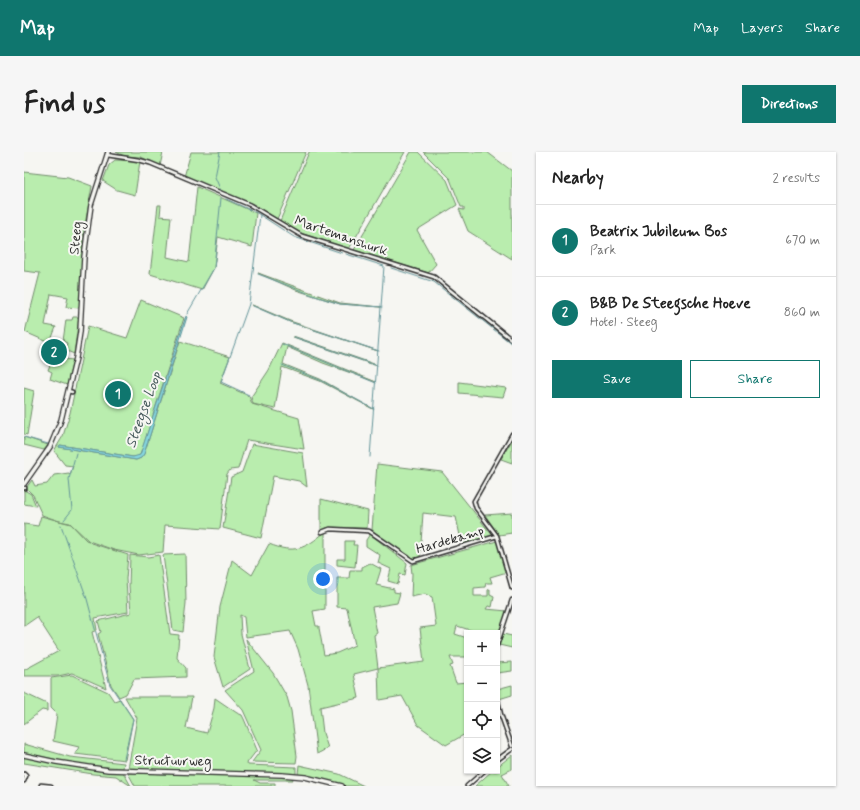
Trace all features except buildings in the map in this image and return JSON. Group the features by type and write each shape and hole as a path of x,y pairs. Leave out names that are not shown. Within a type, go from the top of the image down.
{"street":[{"name":"Steeg","path":"24,484 50,447 61,420 70,391 83,330 88,219 96,185 107,154"},
{"name":"Martemanshurk","path":"107,154 116,158 139,160 150,163 250,205 302,236 434,277 512,340"},
{"path":"512,434 474,501 476,508 497,536 512,588"},
{"name":"Hardekamp","path":"322,532 330,529 370,531 406,558 413,561 497,536"},
{"path":"500,635 512,600"},
{"path":"498,702 512,745"},
{"path":"500,758 512,749"},
{"name":"Structuurweg","path":"24,755 56,762 108,770 282,775 323,781 342,786"},
{"path":"24,774 26,776 24,780"},
{"path":"467,786 481,774"},
{"name":"Structuurweg","path":"323,781 337,786"},
{"path":"41,785 51,786"}],"green space":[{"path":"116,152 163,152 160,166 141,157 124,156"},
{"path":"191,152 306,152 277,219 253,204 184,177"},
{"path":"309,152 405,152 349,249 303,234 280,221"},
{"path":"411,152 418,152 447,180 457,205 417,230 436,264 428,273 354,250"},
{"path":"423,152 487,152 512,171 512,259 468,231 459,209 464,210 464,207 461,207 450,179"},
{"path":"115,160 140,161 135,195 117,190 103,181 109,165"},
{"path":"24,172 68,177 92,186 83,236 80,308 66,307 68,297 51,294 45,325 56,327 50,343 25,332 40,273 24,271"},
{"path":"197,187 256,213 252,247 218,237 214,268 202,290 150,274 158,205 161,205 160,216 171,217 167,257 189,262"},
{"path":"258,273 340,303 381,307 340,304 296,290"},
{"path":"141,300 184,318 141,453 138,457 133,457 60,445 59,447 136,460 141,458 144,454 180,341 230,357 220,383 249,396 252,404 299,418 304,449 247,440 238,469 230,470 227,474 220,529 165,525 163,552 139,555 114,550 86,540 70,523 42,515 33,495 26,488 32,480 35,486 47,484 54,475 69,473 70,475 73,466 65,465 54,451 63,436 70,413 88,326 127,338"},
{"path":"252,305 290,321 378,351 290,322"},
{"path":"73,317 79,317 74,354 65,350 67,343 63,341 66,320 72,320"},
{"path":"293,337 377,365 377,366"},
{"path":"282,343 376,382 323,363 287,347 283,364 320,379 373,409 320,381 282,367 275,409 253,404 251,397 269,370"},
{"path":"56,358 73,360 67,385 50,379 52,372 48,370 52,360"},
{"path":"459,382 506,388 503,397 459,393"},
{"path":"24,388 34,391 27,435 24,434"},
{"path":"24,437 48,445 44,450 24,445"},
{"path":"512,440 512,463 501,459"},
{"path":"252,444 303,453 307,487 299,481 273,476 261,538 223,528 231,477 242,472"},
{"path":"377,464 442,472 493,536 462,545 456,517 423,513 420,558 410,560 372,530"},
{"path":"24,490 31,494 36,506 24,504"},
{"path":"321,499 368,511 367,528 326,528 321,532"},
{"path":"512,513 512,533 499,535 485,515"},
{"path":"41,516 71,524 91,543 128,555 126,579 128,612 95,618 97,630 92,632 106,688 72,673 58,676 24,676 24,670 59,651 37,617 24,626 24,524 38,526"},
{"path":"325,532 325,609 313,611 316,626 319,626 324,655 337,653 355,645 347,608 337,607 337,578 349,578 350,570 362,570 362,567 370,563 381,569 376,585 394,589 394,592 400,593 397,603 372,607 377,633 374,635 378,668 354,674 359,698 320,707 323,733 328,748 317,754 308,685 298,649 290,631 246,637 244,617 240,615 241,634 250,669 223,687 214,657 220,607 232,560 252,575 269,544 285,549 299,548 305,546"},
{"path":"370,534 407,563 405,575 400,574 398,584 388,581 391,569 378,563 380,555 366,546 366,540"},
{"path":"345,541 354,541 353,545 357,545 355,567 337,565 337,559 345,559"},
{"path":"497,541 507,572 490,577 492,583 486,583 485,587 474,588 474,596 488,596 488,590 490,589 490,595 494,597 492,607 488,606 486,609 507,611 500,630 470,630 457,626 455,634 464,637 464,657 450,657 453,665 450,666 456,683 464,682 464,735 446,745 418,725 402,696 379,700 378,668 424,662 420,628 436,626 432,597 425,594 411,597 411,565"},
{"path":"185,554 186,603 183,632 173,630 163,555"},
{"path":"130,555 148,557 159,555 170,634 179,635 177,658 186,668 186,677 134,679 126,694 119,697 111,685 98,634 101,632 98,621 131,613 129,586"},
{"path":"503,634 512,636 512,648 500,645"},
{"path":"246,639 273,673 287,697 291,711 297,756 296,763 252,762 261,750 243,710 225,690 254,671"},
{"path":"512,662 512,671 500,673 500,663"},
{"path":"72,675 108,692 114,701 120,699 133,719 125,760 75,754 79,747 53,741 57,714 51,708 51,678"},
{"path":"512,685 512,695 500,699 500,688"},
{"path":"24,693 47,704 47,711 42,710 24,724"},
{"path":"125,697 192,697 186,728 207,733 214,708 215,698 242,715 244,719 257,750 247,763 248,765 296,767 296,774 128,769 137,718"},
{"path":"24,744 70,757 124,763 123,768 83,765 24,753"},
{"path":"512,755 512,769 502,774 509,786 475,786 489,774 500,774 500,765"},
{"path":"24,756 80,768 123,772 131,786 116,776 93,774 24,763"},
{"path":"299,765 339,774 364,786 346,786 298,774"},
{"path":"128,773 281,776 292,777 293,780 254,780 260,783 275,783 275,786 135,786"}],"water":[{"path":"186,316 187,317 144,454 141,458 136,460 59,447 60,445 133,457 140,455"}],"waterway":[{"name":"Steegse Loop","path":"220,152 215,177 221,191"},
{"name":"Steegse Loop","path":"187,314 214,268 221,198"},
{"path":"226,199 257,213 294,237 342,253"},
{"path":"249,395 221,382 249,304 260,215"},
{"path":"346,254 384,266 370,457"},
{"path":"391,268 434,282 512,344"},
{"path":"258,274 340,304 382,307"},
{"path":"253,306 290,322 379,351"},
{"path":"294,337 378,366"},
{"path":"282,344 376,383"},
{"path":"282,365 320,380 374,409"},
{"name":"Steegse Loop","path":"24,437 48,444"},
{"path":"64,520 72,510 69,479 76,453"},
{"path":"61,525 87,599 110,685 133,719 124,759"}],"place":[{"name":"B&B De Steegsche Hoeve","path":"54,352"},
{"name":"Beatrix Jubileum Bos","path":"118,394"}]}
